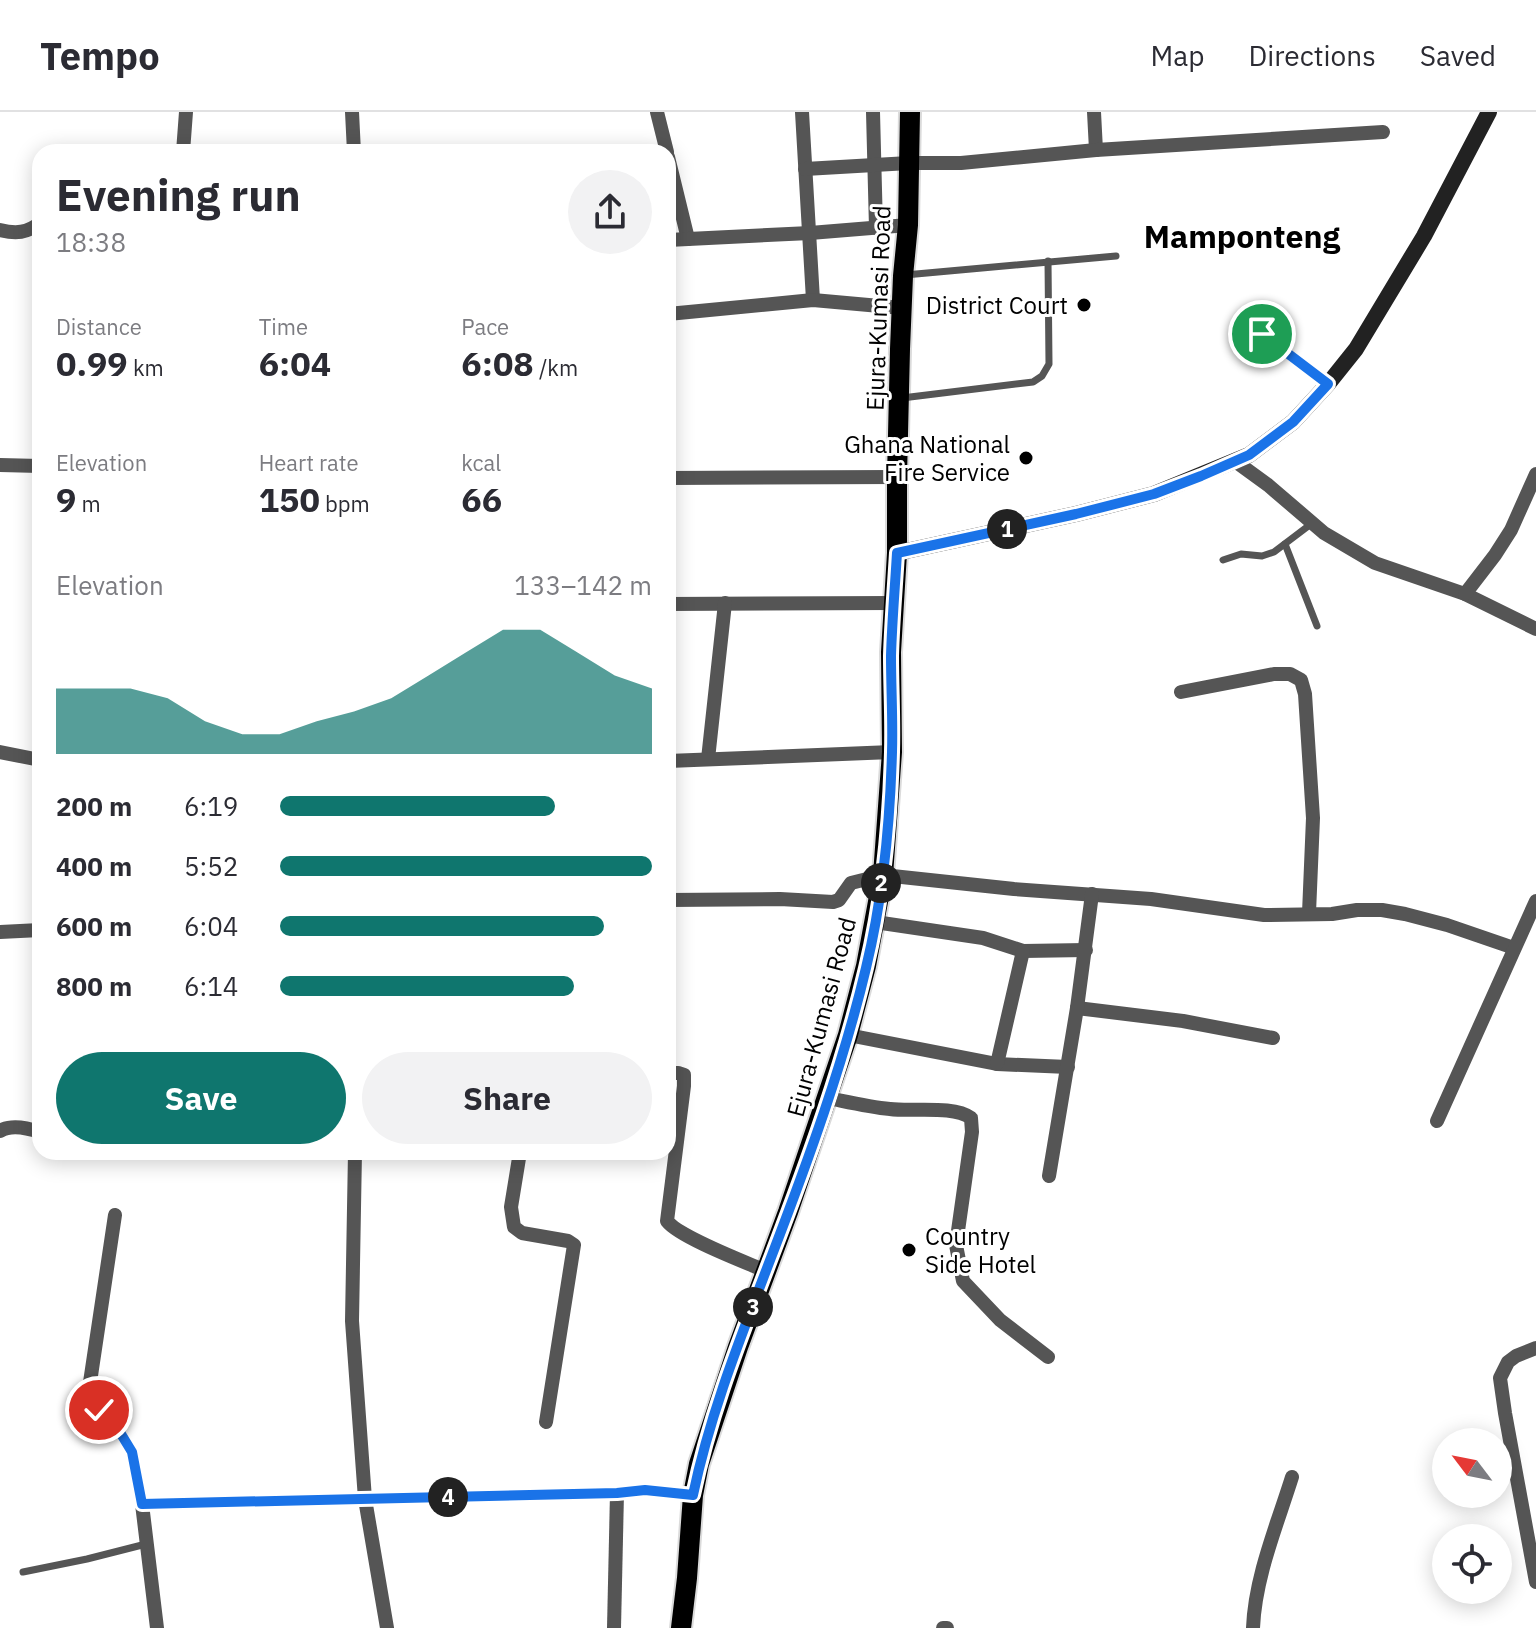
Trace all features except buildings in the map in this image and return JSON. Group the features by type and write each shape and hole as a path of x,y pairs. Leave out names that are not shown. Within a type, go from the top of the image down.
{"main road":[{"name":"Ejura-Kumasi Road","path":"681,1628 693,1495 699,1464 848,1035 866,966 883,875 892,752 891,652 897,553 910,112"}],"street":[{"path":"184,144 186,112"},
{"path":"352,112 354,144"},
{"path":"657,112 665,144"},
{"path":"802,112 813,300"},
{"path":"873,112 876,228"},
{"path":"1094,112 1096,150"},
{"path":"897,553 1154,494 1249,455 1293,422 1356,349 1416,248 1489,112"},
{"path":"805,169 961,163 1096,150 1383,132"},
{"path":"676,190 688,239"},
{"path":"676,240 908,225"},
{"path":"0,230 11,233 26,232 32,228"},
{"path":"676,313 813,300 902,308"},
{"path":"1254,315 1262,334 1328,384"},
{"path":"1235,461 1324,533 1375,563 1465,594 1536,629"},
{"path":"0,465 32,466"},
{"path":"1465,594 1511,530 1536,474"},
{"path":"676,478 897,477"},
{"path":"708,759 725,603"},
{"path":"676,604 894,603"},
{"path":"1181,692 1274,674 1290,674 1301,680 1305,694 1313,818 1309,913"},
{"path":"0,752 32,758"},
{"path":"676,761 892,752"},
{"path":"676,900 833,902 839,900 851,883 883,875 1151,899 1264,915 1370,910 1405,914 1514,948"},
{"path":"1049,1176 1086,950 1092,894"},
{"path":"1437,1121 1514,948 1530,932 1536,901"},
{"path":"875,922 983,938 1023,951 1086,950"},
{"path":"0,932 32,930"},
{"path":"997,1064 1023,951"},
{"path":"1077,1008 1183,1021 1273,1038"},
{"path":"848,1035 997,1064 1068,1067"},
{"path":"676,1073 684,1075 684,1086 676,1150"},
{"path":"828,1098 890,1109 950,1110 971,1118 972,1132 956,1245 963,1281 1000,1320 1048,1357"},
{"path":"0,1131 6,1127 32,1130"},
{"path":"355,1160 352,1321 365,1499 387,1628"},
{"path":"519,1160 511,1207 514,1227 522,1233 568,1241 574,1245 546,1422"},
{"path":"675,1160 667,1221 672,1227 706,1245 766,1271"},
{"path":"115,1215 89,1389 99,1410 118,1429 132,1452 142,1504 157,1628"},
{"path":"1536,1348 1508,1362 1500,1378 1536,1582"},
{"path":"1253,1628 1263,1567 1292,1477"},
{"path":"142,1504 645,1490 693,1495"},
{"path":"614,1628 617,1493"}],"lane":[{"path":"903,276 1116,256"},
{"path":"900,399 1033,382 1042,376 1049,364 1048,261"},
{"path":"1223,560 1241,554 1262,556 1274,552 1313,523"},
{"path":"1285,544 1317,626"},
{"path":"23,1572 146,1544"}],"place":[{"name":"District Court","path":"1084,305"},
{"name":"Ghana National Fire Service","path":"1026,458"},
{"name":"Country Side Hotel","path":"909,1250"}],"district":[{"name":"Mamponteng","path":"1242,236"}],"route":[{"path":"99,1410 118,1429 132,1452 142,1504 645,1490 693,1495 712,1422 828,1098 866,966 883,875 892,752 891,652 897,553 1154,494 1249,455 1293,422 1328,384 1262,334"}]}
